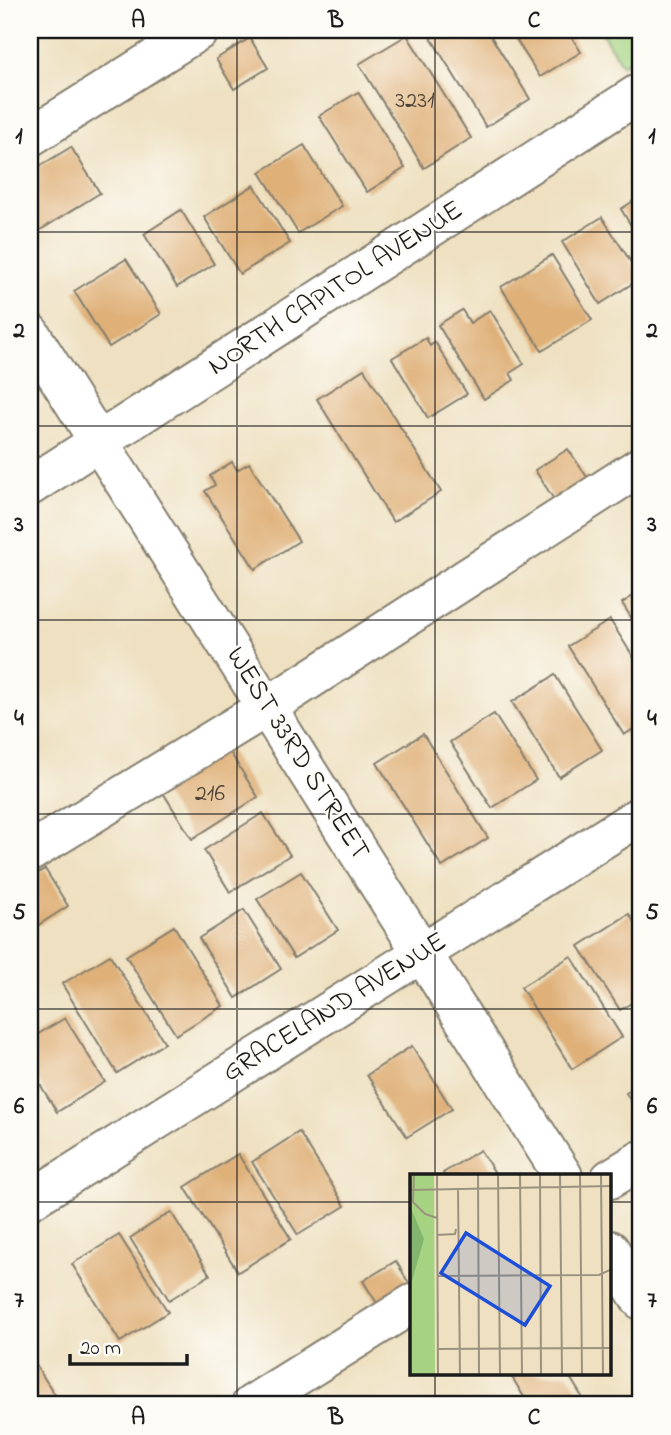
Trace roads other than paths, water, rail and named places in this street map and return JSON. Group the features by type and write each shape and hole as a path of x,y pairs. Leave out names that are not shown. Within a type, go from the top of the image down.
{"street":[{"path":"30,137 200,30"},
{"name":"NORTH CAPITOL AVENUE","path":"30,486 641,92"},
{"name":"WEST 33RD STREET","path":"30,333 562,1174"},
{"path":"30,852 267,707 641,466"},
{"name":"GRACELAND AVENUE","path":"30,1200 641,815"},
{"path":"612,1178 641,1160"},
{"path":"612,1253 641,1300"},
{"path":"251,1405 410,1305"}]}
